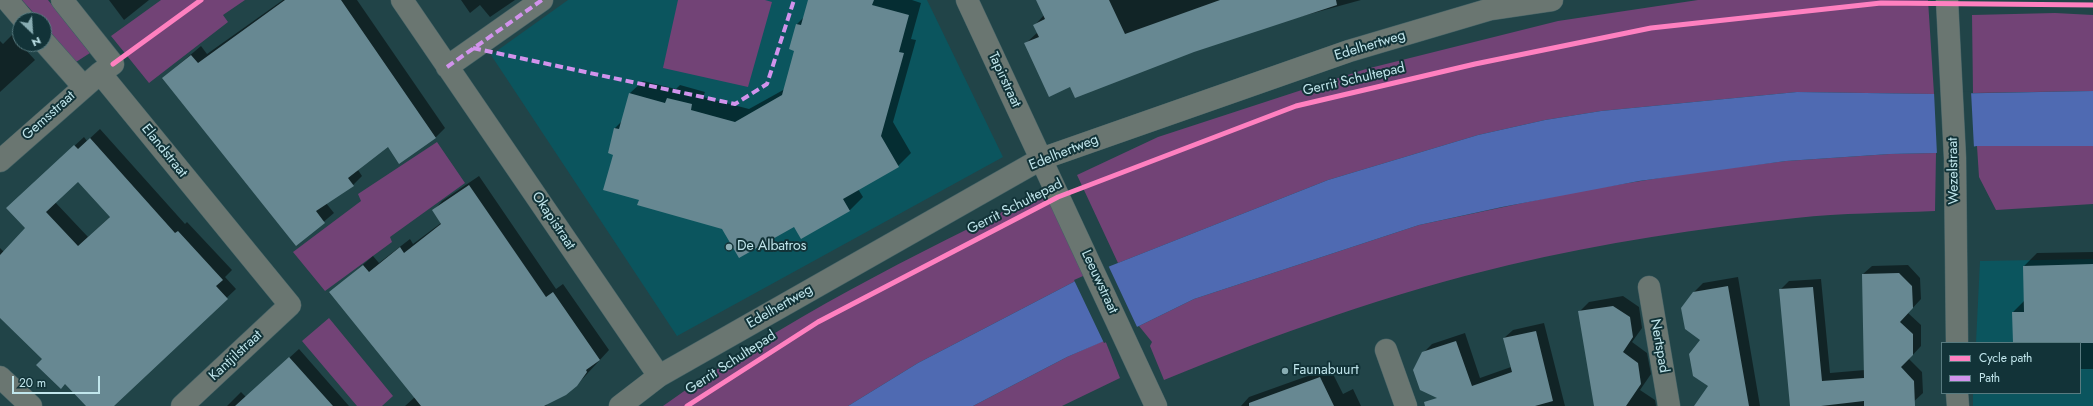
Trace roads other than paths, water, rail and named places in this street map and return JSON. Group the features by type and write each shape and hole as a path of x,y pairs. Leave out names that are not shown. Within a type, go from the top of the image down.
{"street":[{"path":"7,0 17,12"},
{"path":"62,0 112,64 100,73"},
{"name":"Okapistraat","path":"402,0 659,376"},
{"path":"447,67 542,0"},
{"name":"Tapirstraat","path":"967,0 1041,159"},
{"name":"Edelhertweg","path":"620,406 659,376 1041,159 1349,51 1490,5 1552,0"},
{"name":"Wezelstraat","path":"1947,0 1952,75 1955,158 1957,342"},
{"path":"52,51 83,86"},
{"name":"Gemsstraat","path":"0,160 83,86 100,73"},
{"name":"Elandstraat","path":"100,73 290,305"},
{"name":"Leeuwstraat","path":"1041,159 1156,406"},
{"name":"Nertspad","path":"1649,287 1669,406"},
{"name":"Kantjilstraat","path":"182,406 290,305"},
{"path":"1386,350 1406,406"},
{"path":"0,377 31,406"},
{"path":"1958,394 1958,406"}],"water":[{"path":"2093,91 2093,146 1977,146 1936,153 1890,154 1786,161 1639,181 1502,207 1419,225 1194,299 1139,326 1067,357 973,406 848,406 918,363 1085,276 1328,180 1478,135 1545,120 1601,111 1797,92 1934,94"}],"place":[{"name":"De Albatros","path":"729,247"},
{"name":"Faunabuurt","path":"1285,371"}]}
